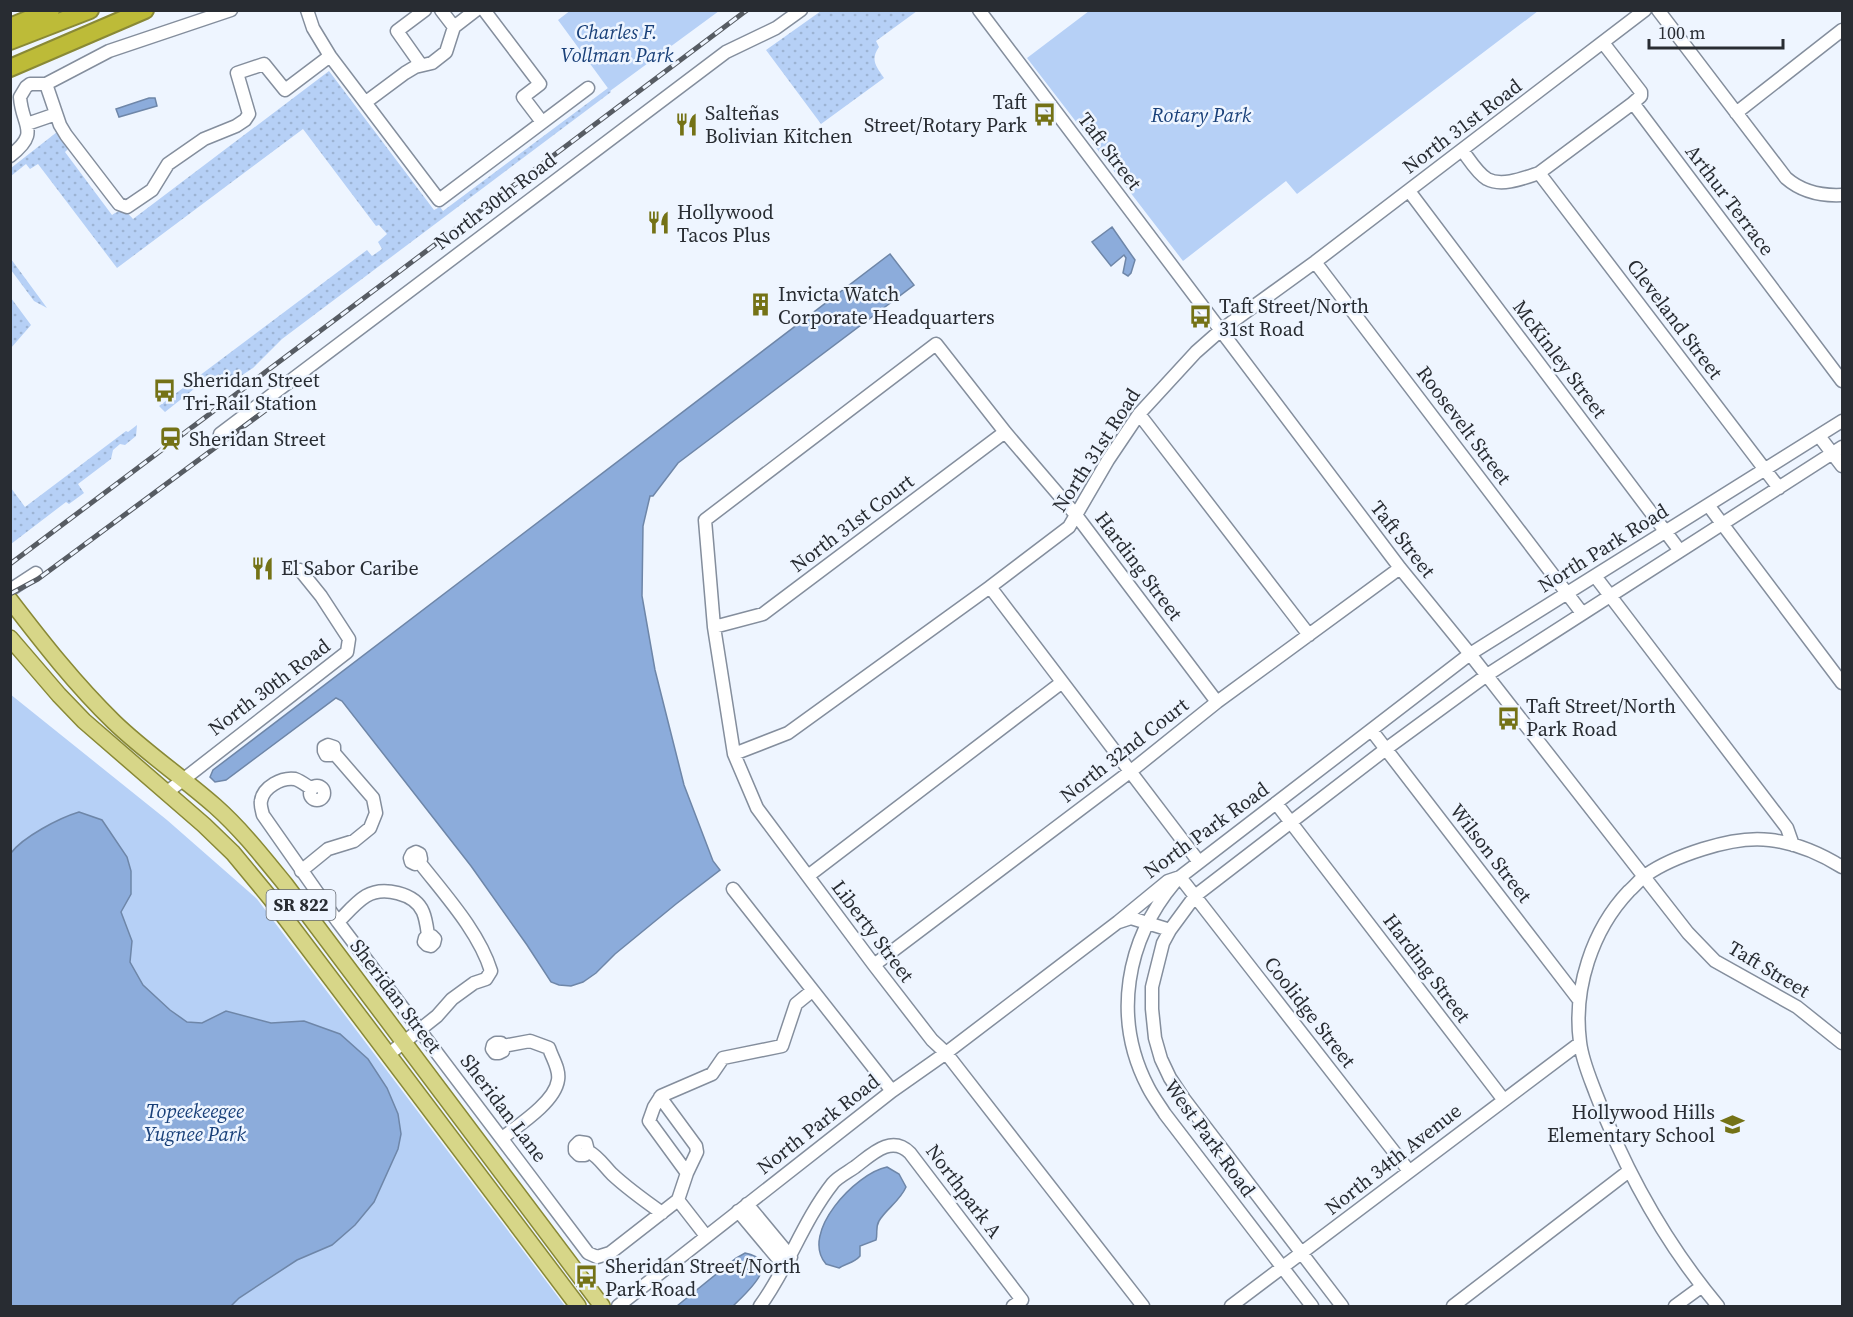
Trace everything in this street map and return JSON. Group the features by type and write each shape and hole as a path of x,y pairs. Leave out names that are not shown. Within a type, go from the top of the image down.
{"highway":[{"path":"10,27 51,10"},
{"path":"10,41 90,10"},
{"path":"10,68 145,10"}],"main road":[{"name":"Sheridan Street","path":"10,600 53,656 90,698 116,723 217,808 248,839 405,1042 602,1306"},
{"name":"Sheridan Street","path":"10,638 84,721 233,853 271,899 579,1306"}],"street":[{"path":"10,156 26,142 28,135 20,102 22,92 30,84 46,84 109,51 231,10"},
{"path":"307,10 313,28 330,57 439,200 588,88"},
{"path":"421,65 397,31 425,10"},
{"path":"441,10 454,27"},
{"path":"366,102 405,73 421,65 432,63 446,52 454,27 476,10"},
{"path":"484,10 540,84 523,97 542,122"},
{"name":"North 30th Road","path":"220,434 726,52 776,28 801,10"},
{"name":"Taft Street","path":"979,10 1400,568 1487,675 1688,933 1715,961 1797,1007 1842,1043"},
{"name":"North 31st Road","path":"734,754 788,733 1069,528 1108,460 1139,414 1196,352 1221,330 1604,44 1645,10"},
{"path":"1658,10 1780,172 1793,184 1815,193 1842,195"},
{"path":"1736,113 1842,30"},
{"path":"1462,150 1487,179 1503,182 1521,179 1539,173 1633,103 1641,96 1641,92 1604,44"},
{"path":"46,84 66,135 119,204 127,207 152,190 168,164 204,139 245,120 249,114 237,73 264,64 285,90 330,57"},
{"name":"Arthur Terrace","path":"1633,103 1842,381"},
{"path":"26,121 55,110"},
{"name":"Cleveland Street","path":"1539,173 1779,488"},
{"name":"McKinley Street","path":"1409,191 1680,551"},
{"name":"Roosevelt Street","path":"1315,262 1582,613"},
{"name":"Harding Street","path":"705,520 936,344 1005,432 1076,515 1217,702"},
{"path":"1139,414 1309,635"},
{"name":"North Park Road","path":"618,1306 892,1091 946,1053 1118,922 1133,907 1168,881 1180,877 1470,654 1842,421"},
{"name":"North 31st Court","path":"714,627 763,614 1005,432"},
{"path":"1820,436 1838,450 1842,466"},
{"path":"1195,896 1386,749 1487,675 1838,450"},
{"path":"1708,505 1842,682"},
{"name":"Liberty Street","path":"705,520 714,627 734,754 757,808 932,1040 946,1053 1143,1306"},
{"name":"North 32nd Court","path":"874,965 1131,771 1217,702 1400,568"},
{"name":"North 30th Road","path":"166,793 348,652 349,639 300,570"},
{"path":"10,590 36,573"},
{"path":"1595,576 1787,828 1793,845"},
{"path":"990,587 1198,862"},
{"path":"807,876 1061,683"},
{"name":"Wilson Street","path":"1372,731 1580,1000"},
{"path":"301,871 328,849 354,841 369,828 376,813 373,798 334,753"},
{"name":"Sheridan Lane","path":"312,789 296,779 286,779 275,783 264,793 260,802 263,815 301,871 588,1253 597,1257 610,1253 671,1206"},
{"name":"Harding Street","path":"1276,803 1503,1099"},
{"path":"1718,1306 1701,1287 1663,1230 1629,1171 1605,1117 1580,1043 1580,1000 1591,951 1603,927 1623,898 1645,876 1683,855 1716,845 1743,840 1761,840 1793,845 1827,858 1842,867"},
{"path":"389,1054 437,1016 452,999 474,983 486,979 491,971 488,961 463,919 420,863"},
{"name":"Coolidge Street","path":"1180,877 1409,1170"},
{"name":"West Park Road","path":"1180,877 1166,893 1147,923 1137,947 1130,975 1128,1008 1133,1048 1139,1068 1148,1089 1166,1114 1312,1306"},
{"path":"734,889 892,1091"},
{"path":"339,922 365,896 378,892 399,893 423,910 428,935"},
{"name":"West Park Road","path":"1195,896 1170,930 1157,963 1152,987 1154,1028 1161,1059 1184,1099 1342,1306"},
{"path":"1118,922 1131,918 1170,930"},
{"path":"687,1173 649,1121 660,1097 712,1074 723,1058 782,1046 796,1004 812,991"},
{"path":"502,1138 529,1118 551,1095 558,1081 558,1071 549,1048 530,1041 503,1046"},
{"name":"North 34th Avenue","path":"1231,1306 1580,1043"},
{"path":"660,1097 696,1146 697,1152 671,1206"},
{"name":"Northpark A","path":"760,1306 788,1262 808,1222 834,1182 881,1148 898,1145 910,1153 1022,1300 1013,1306"},
{"path":"588,1151 597,1156 611,1173 637,1196 671,1206 702,1238"},
{"path":"1453,1306 1629,1171"},
{"path":"743,1208 788,1262"},
{"path":"1675,1306 1701,1287"}],"green space":[{"name":"Charles F. Vollman Park","path":"571,10 719,11 610,91 558,20"},
{"path":"821,11 917,11 876,41 879,47 875,63 884,78 821,124 766,50"},
{"name":"Rotary Park","path":"1089,11 1538,11 1297,194 1286,181 1183,261 1027,58"},
{"path":"329,71 434,210 440,207 443,211 608,88 611,92 282,339 253,368 230,383 222,374 207,385 199,385 165,412 159,406 367,250 372,256 382,249 378,242 387,234 379,225 376,226 303,129 117,268 38,164 30,169 26,164 11,176 11,168 57,132 69,148 65,152 112,215 124,211 133,219"},
{"path":"11,259 47,308 34,301 11,270"},
{"path":"11,298 31,325 11,348"},
{"path":"137,425 136,436 125,445 120,444 113,450 111,459 78,484 84,493 69,504 66,502 11,544 11,488 25,507"},
{"name":"Topeekeegee Yugnee Park","path":"10,694 167,820 257,899 565,1306 11,1306"}],"shaded area":[{"path":"155,98 157,106 119,117 116,109"},
{"path":"1112,227 1135,260 1128,276 1123,273 1126,258 1124,255 1111,266 1092,242"},
{"path":"890,254 914,285 678,463 653,496 650,496 643,526 642,596 655,670 684,785 713,861 720,870 615,954 596,973 583,982 571,986 551,982 471,866 342,701 336,698 226,780 215,782 210,777 213,770"},
{"name":"Topeekeegee Yugnee Park","path":"79,812 102,820 127,857 131,871 131,894 121,912 132,941 130,962 143,985 187,1022 202,1023 226,1011 271,1023 304,1021 340,1034 368,1059 387,1088 398,1114 401,1134 398,1149 374,1202 355,1225 332,1245 297,1260 239,1298 231,1306 11,1306 11,853 42,829"},
{"path":"887,1167 899,1174 906,1187 879,1221 876,1240 860,1246 860,1256 853,1262 839,1268 826,1264 820,1251 820,1237 825,1221 847,1192 861,1180"},
{"path":"745,1253 756,1257 761,1263 762,1270 753,1286 733,1306 677,1306 736,1258"}],"railway":[{"path":"10,564 747,10"},
{"path":"10,594 38,579 266,410"}],"place":[{"name":"Taft Street/Rotary Park","path":"1045,114"},
{"name":"Salteñas Bolivian Kitchen","path":"687,125"},
{"name":"Hollywood Tacos Plus","path":"659,223"},
{"name":"Invicta Watch Corporate Headquarters","path":"760,305"},
{"name":"Taft Street/North 31st Road","path":"1201,317"},
{"name":"Sheridan Street Tri-Rail Station","path":"165,391"},
{"name":"Sheridan Street","path":"171,439"},
{"name":"El Sabor Caribe","path":"263,568"},
{"name":"Taft Street/North Park Road","path":"1508,718"},
{"name":"Hollywood Hills Elementary School","path":"1733,1124"},
{"name":"Sheridan Street/North Park Road","path":"587,1277"}]}
